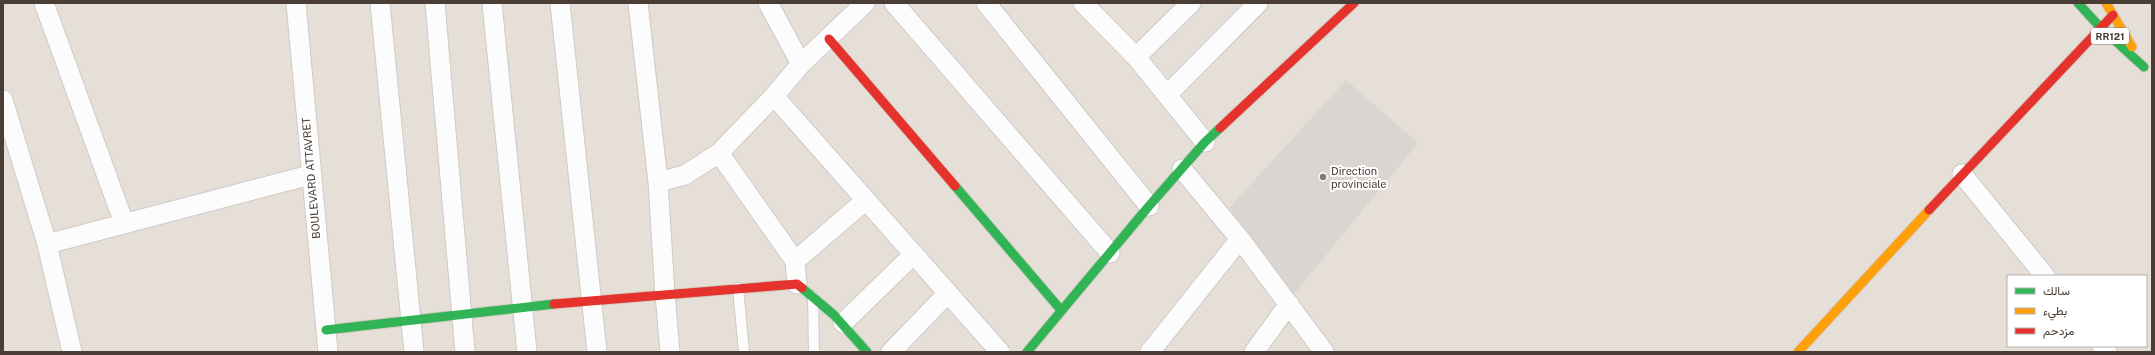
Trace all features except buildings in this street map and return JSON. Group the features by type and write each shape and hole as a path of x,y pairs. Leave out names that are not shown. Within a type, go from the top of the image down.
{"street":[{"path":"44,3 124,224"},
{"name":"BOULEVARD ATTAVRET","path":"296,3 310,175 328,352"},
{"path":"380,3 412,319 414,352"},
{"path":"436,3 465,352"},
{"path":"492,3 527,352"},
{"path":"560,3 597,352"},
{"path":"638,3 658,182 664,294 670,352"},
{"path":"768,3 801,64"},
{"path":"658,182 685,175 719,152 774,96 801,64 829,39 847,10 865,3"},
{"path":"894,3 1110,253"},
{"path":"986,3 1149,206"},
{"path":"1083,3 1136,57 1206,142"},
{"path":"1136,57 1191,3"},
{"path":"1168,94 1258,3"},
{"name":"RR121","path":"2078,3 2100,27 2144,67"},
{"name":"RR121","path":"2106,3 2144,67 2152,77"},
{"path":"1027,352 1149,206 1206,142 1349,5"},
{"path":"1798,352 1962,174 2113,15"},
{"path":"829,39 1061,310"},
{"path":"774,96 1000,352"},
{"path":"3,100 47,244 72,352"},
{"path":"719,152 795,261 797,284"},
{"path":"1182,169 1240,239 1324,352"},
{"path":"1962,174 2044,275"},
{"path":"47,244 310,175"},
{"path":"795,261 866,200"},
{"path":"1150,352 1240,239"},
{"path":"843,323 914,254"},
{"path":"326,330 522,307 797,284 813,295 843,323 867,352"},
{"path":"891,352 948,293"},
{"path":"1254,352 1289,304"}],"lane":[{"path":"738,288 744,352"},
{"path":"813,295 814,352"}],"shaded area":[{"path":"3,3 2152,3 2152,352 3,352"}],"traffic: fast":[{"path":"2078,3 2100,27 2144,67"},
{"path":"1027,352 1149,206 1205,142 1220,128"},
{"path":"955,186 1061,310"},
{"path":"802,288 834,315 867,352"},
{"path":"326,330 554,304"}],"traffic: slow":[{"path":"2106,3 2132,47"},
{"path":"1798,352 1929,210"}],"traffic: jam":[{"path":"1220,128 1354,3"},
{"path":"1929,210 2113,15"},
{"path":"829,39 955,186"},
{"path":"554,304 797,284 802,288"}],"place":[{"name":"Direction provinciale","path":"1323,177"}]}
